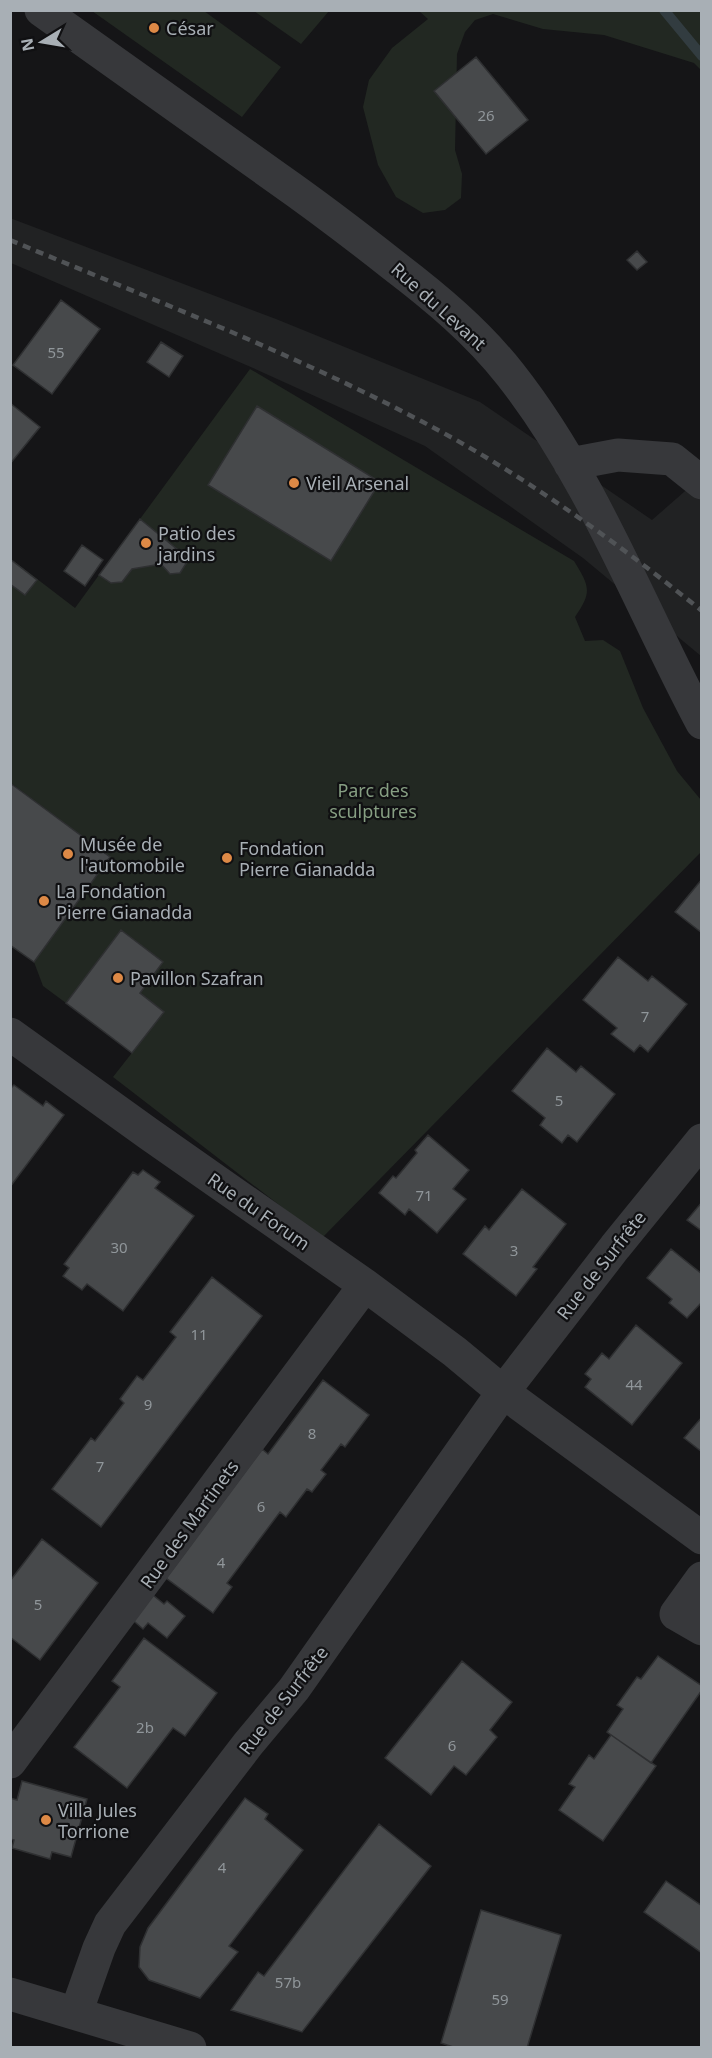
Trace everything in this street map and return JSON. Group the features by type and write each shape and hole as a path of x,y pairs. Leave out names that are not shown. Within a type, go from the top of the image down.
{"street":[{"name":"Rue du Levant","path":"41,10 343,225 435,298 484,344 509,373 543,420 570,464 702,723"},
{"path":"570,464 618,455 672,459 702,483"},
{"name":"Rue du Forum","path":"17,1051 148,1134 365,1285 503,1392"},
{"name":"Rue de Surfrête","path":"76,2013 110,1924 240,1754 294,1689 503,1392 615,1247 702,1140"},
{"name":"Rue des Martinets","path":"10,1762 365,1285"},
{"path":"503,1392 702,1539"},
{"path":"702,1578 676,1614 702,1629"},
{"path":"10,1994 190,2048"}],"shaded area":[{"path":"10,218 276,319 480,402 652,520 692,485 701,494 701,656 583,558 425,446 253,368 11,263"}],"green space":[{"path":"92,11 204,11 281,67 242,117"},
{"path":"254,11 329,11 301,44"},
{"path":"419,11 701,11 701,70 694,63 604,35 543,29 493,14 475,20 465,32 457,54 455,150 462,174 461,198 445,210 423,213 396,197 378,165 363,107 369,80 392,48 428,19"},
{"name":"Parc des sculptures","path":"250,369 574,561 587,589 585,601 575,617 585,641 603,640 620,651 643,708 677,771 701,800 701,852 322,1238 113,1077 164,1012 140,993 163,962 121,930 66,1003 43,986 34,962 110,857 11,783 11,559 75,608 99,575 111,583 122,582 132,569 161,564 170,574 180,573 189,559 140,519"}],"building":[{"path":"476,57 528,120 486,154 434,91"},
{"path":"637,251 647,262 637,270 627,260"},
{"path":"61,300 100,329 52,394 13,365"},
{"path":"161,342 183,356 169,377 147,362"},
{"path":"10,403 40,427 10,464"},
{"name":"Vieil Arsenal","path":"257,406 380,482 331,561 208,485"},
{"name":"Patio des jardins","path":"140,519 189,559 180,573 170,574 161,564 132,569 122,582 111,583 99,575"},
{"path":"82,545 103,560 85,586 64,571"},
{"path":"10,559 37,580 25,595 10,584"},
{"name":"La Fondation Pierre Gianadda","path":"10,783 110,857 34,962 10,945"},
{"path":"702,879 702,933 675,912"},
{"name":"Pavillon Szafran","path":"121,930 163,962 140,993 164,1012 132,1053 66,1003"},
{"path":"618,957 648,981 652,976 687,1004 648,1052 640,1045 634,1052 611,1034 617,1028 583,1000"},
{"path":"547,1048 576,1072 581,1066 615,1094 577,1142 568,1135 562,1143 540,1125 545,1118 512,1091"},
{"path":"14,1085 43,1106 46,1101 64,1115 10,1187 10,1089"},
{"path":"428,1135 469,1170 453,1189 466,1199 437,1233 409,1209 405,1215 379,1193 393,1176 396,1178 417,1153 415,1150"},
{"path":"143,1170 160,1182 155,1188 194,1216 123,1311 87,1284 82,1290 63,1276 69,1268 64,1264 133,1172 138,1175"},
{"path":"522,1189 566,1224 533,1267 537,1269 516,1296 463,1254 485,1226 489,1230"},
{"path":"702,1202 702,1231 687,1220"},
{"path":"671,1249 702,1274 702,1302 687,1318 669,1303 672,1299 647,1278"},
{"path":"212,1277 262,1316 101,1527 52,1489 91,1438 95,1441 124,1403 120,1399 137,1376 143,1380 176,1337 170,1332"},
{"path":"636,1325 682,1363 632,1425 585,1387 591,1379 585,1374 602,1353 609,1359"},
{"path":"323,1380 369,1415 345,1447 341,1444 321,1470 326,1474 312,1492 307,1489 286,1517 280,1512 227,1583 232,1587 213,1613 166,1578 262,1449 268,1454"},
{"path":"702,1417 702,1452 684,1438"},
{"path":"42,1539 98,1583 40,1660 10,1637 10,1581"},
{"path":"148,1591 164,1604 167,1601 185,1616 167,1638 148,1623 143,1629 128,1616"},
{"path":"144,1638 217,1693 185,1736 173,1728 127,1788 74,1747 120,1687 112,1681"},
{"path":"658,1656 702,1686 702,1690 651,1763 607,1732 623,1709 617,1705 637,1677 641,1679"},
{"path":"462,1661 512,1702 490,1730 497,1737 466,1775 454,1766 431,1795 385,1758"},
{"path":"611,1735 656,1766 603,1841 559,1810 575,1787 569,1784 589,1755 594,1759"},
{"name":"Villa Jules Torrione","path":"22,1781 87,1799 71,1857 52,1852 50,1859 12,1848 14,1840 10,1839 10,1798 17,1800"},
{"path":"245,1798 268,1814 265,1819 303,1850 229,1946 238,1952 200,1998 149,1980 139,1967 140,1947 148,1928"},
{"path":"379,1824 431,1866 302,2032 231,2010 258,1972 264,1976"},
{"path":"666,1881 702,1906 702,1953 644,1912"},
{"path":"481,1910 561,1935 527,2048 456,2048 441,2043"}],"waterway":[{"path":"664,10 702,56"}],"railway":[{"path":"10,240 269,348 421,421 531,485 601,533 702,611"}],"place":[{"name":"César","path":"154,28"},
{"name":"Vieil Arsenal","path":"294,483"},
{"name":"Patio des jardins","path":"146,543"},
{"name":"Musée de l'automobile","path":"68,854"},
{"name":"Fondation Pierre Gianadda","path":"227,858"},
{"name":"La Fondation Pierre Gianadda","path":"44,901"},
{"name":"Pavillon Szafran","path":"118,978"},
{"name":"Villa Jules Torrione","path":"46,1820"}]}
